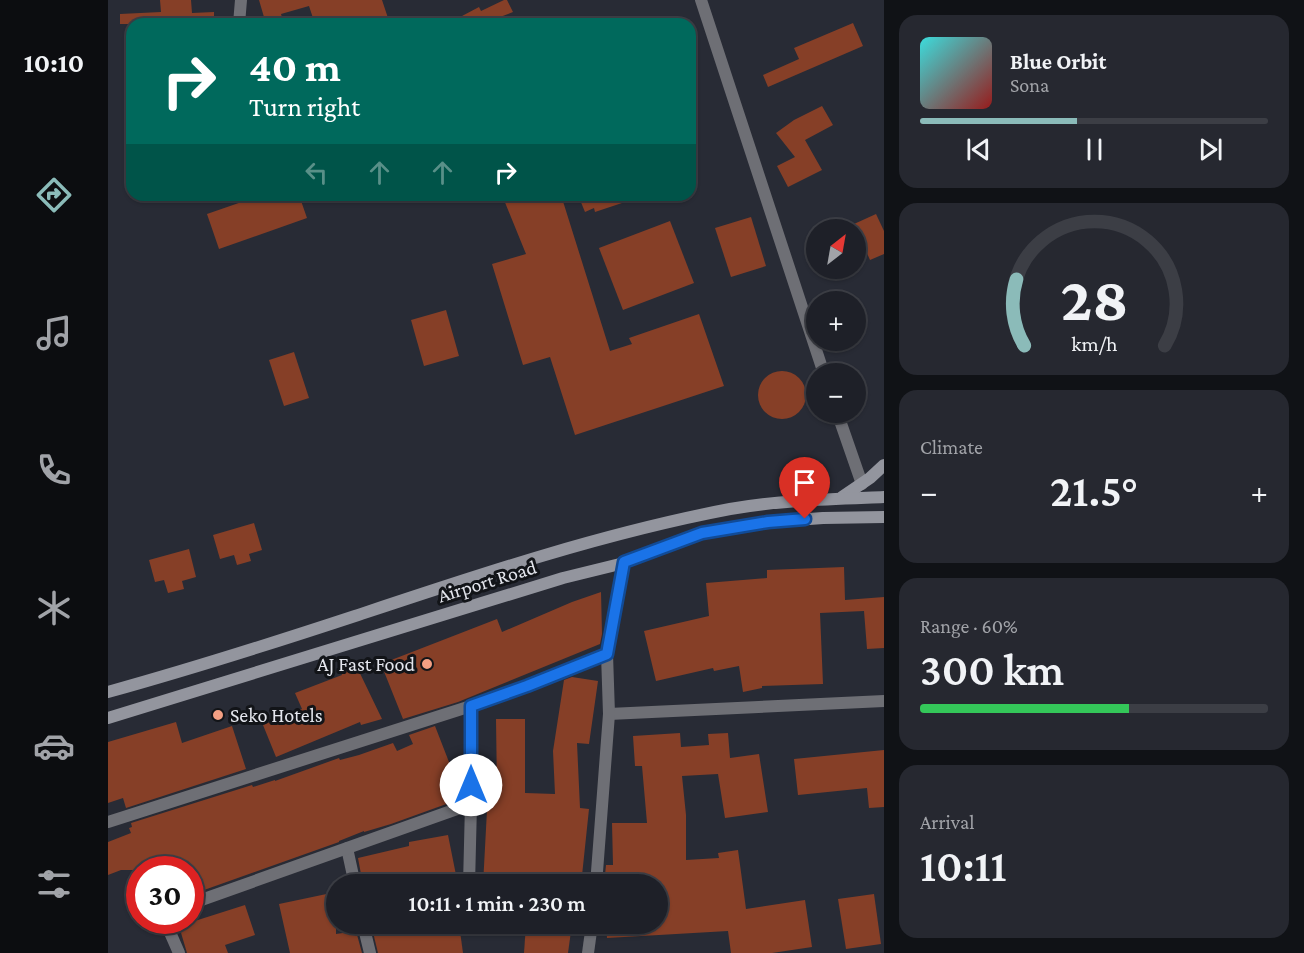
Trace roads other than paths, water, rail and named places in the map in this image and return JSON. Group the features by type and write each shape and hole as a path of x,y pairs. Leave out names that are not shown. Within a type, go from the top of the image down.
{"main road":[{"path":"839,498 862,484 884,465"},
{"name":"Airport Road","path":"108,692 312,630 476,576 589,543 731,509 781,502 884,497"},
{"name":"Airport Road","path":"108,718 552,581 624,562 702,533 768,522 884,517"}],"street":[{"path":"240,18 241,0"},
{"path":"700,0 820,363"},
{"path":"841,423 862,484"},
{"path":"598,874 609,714 607,654 624,562"},
{"path":"108,822 471,706 607,654"},
{"path":"609,714 884,701"},
{"path":"469,874 471,706"},
{"path":"204,899 471,804"},
{"path":"346,848 352,874"},
{"path":"170,934 178,953"},
{"path":"365,934 370,953"},
{"path":"588,953 591,934"}],"place":[{"name":"AJ Fast Food","path":"427,664"},
{"name":"Seko Hotels","path":"218,715"}]}
